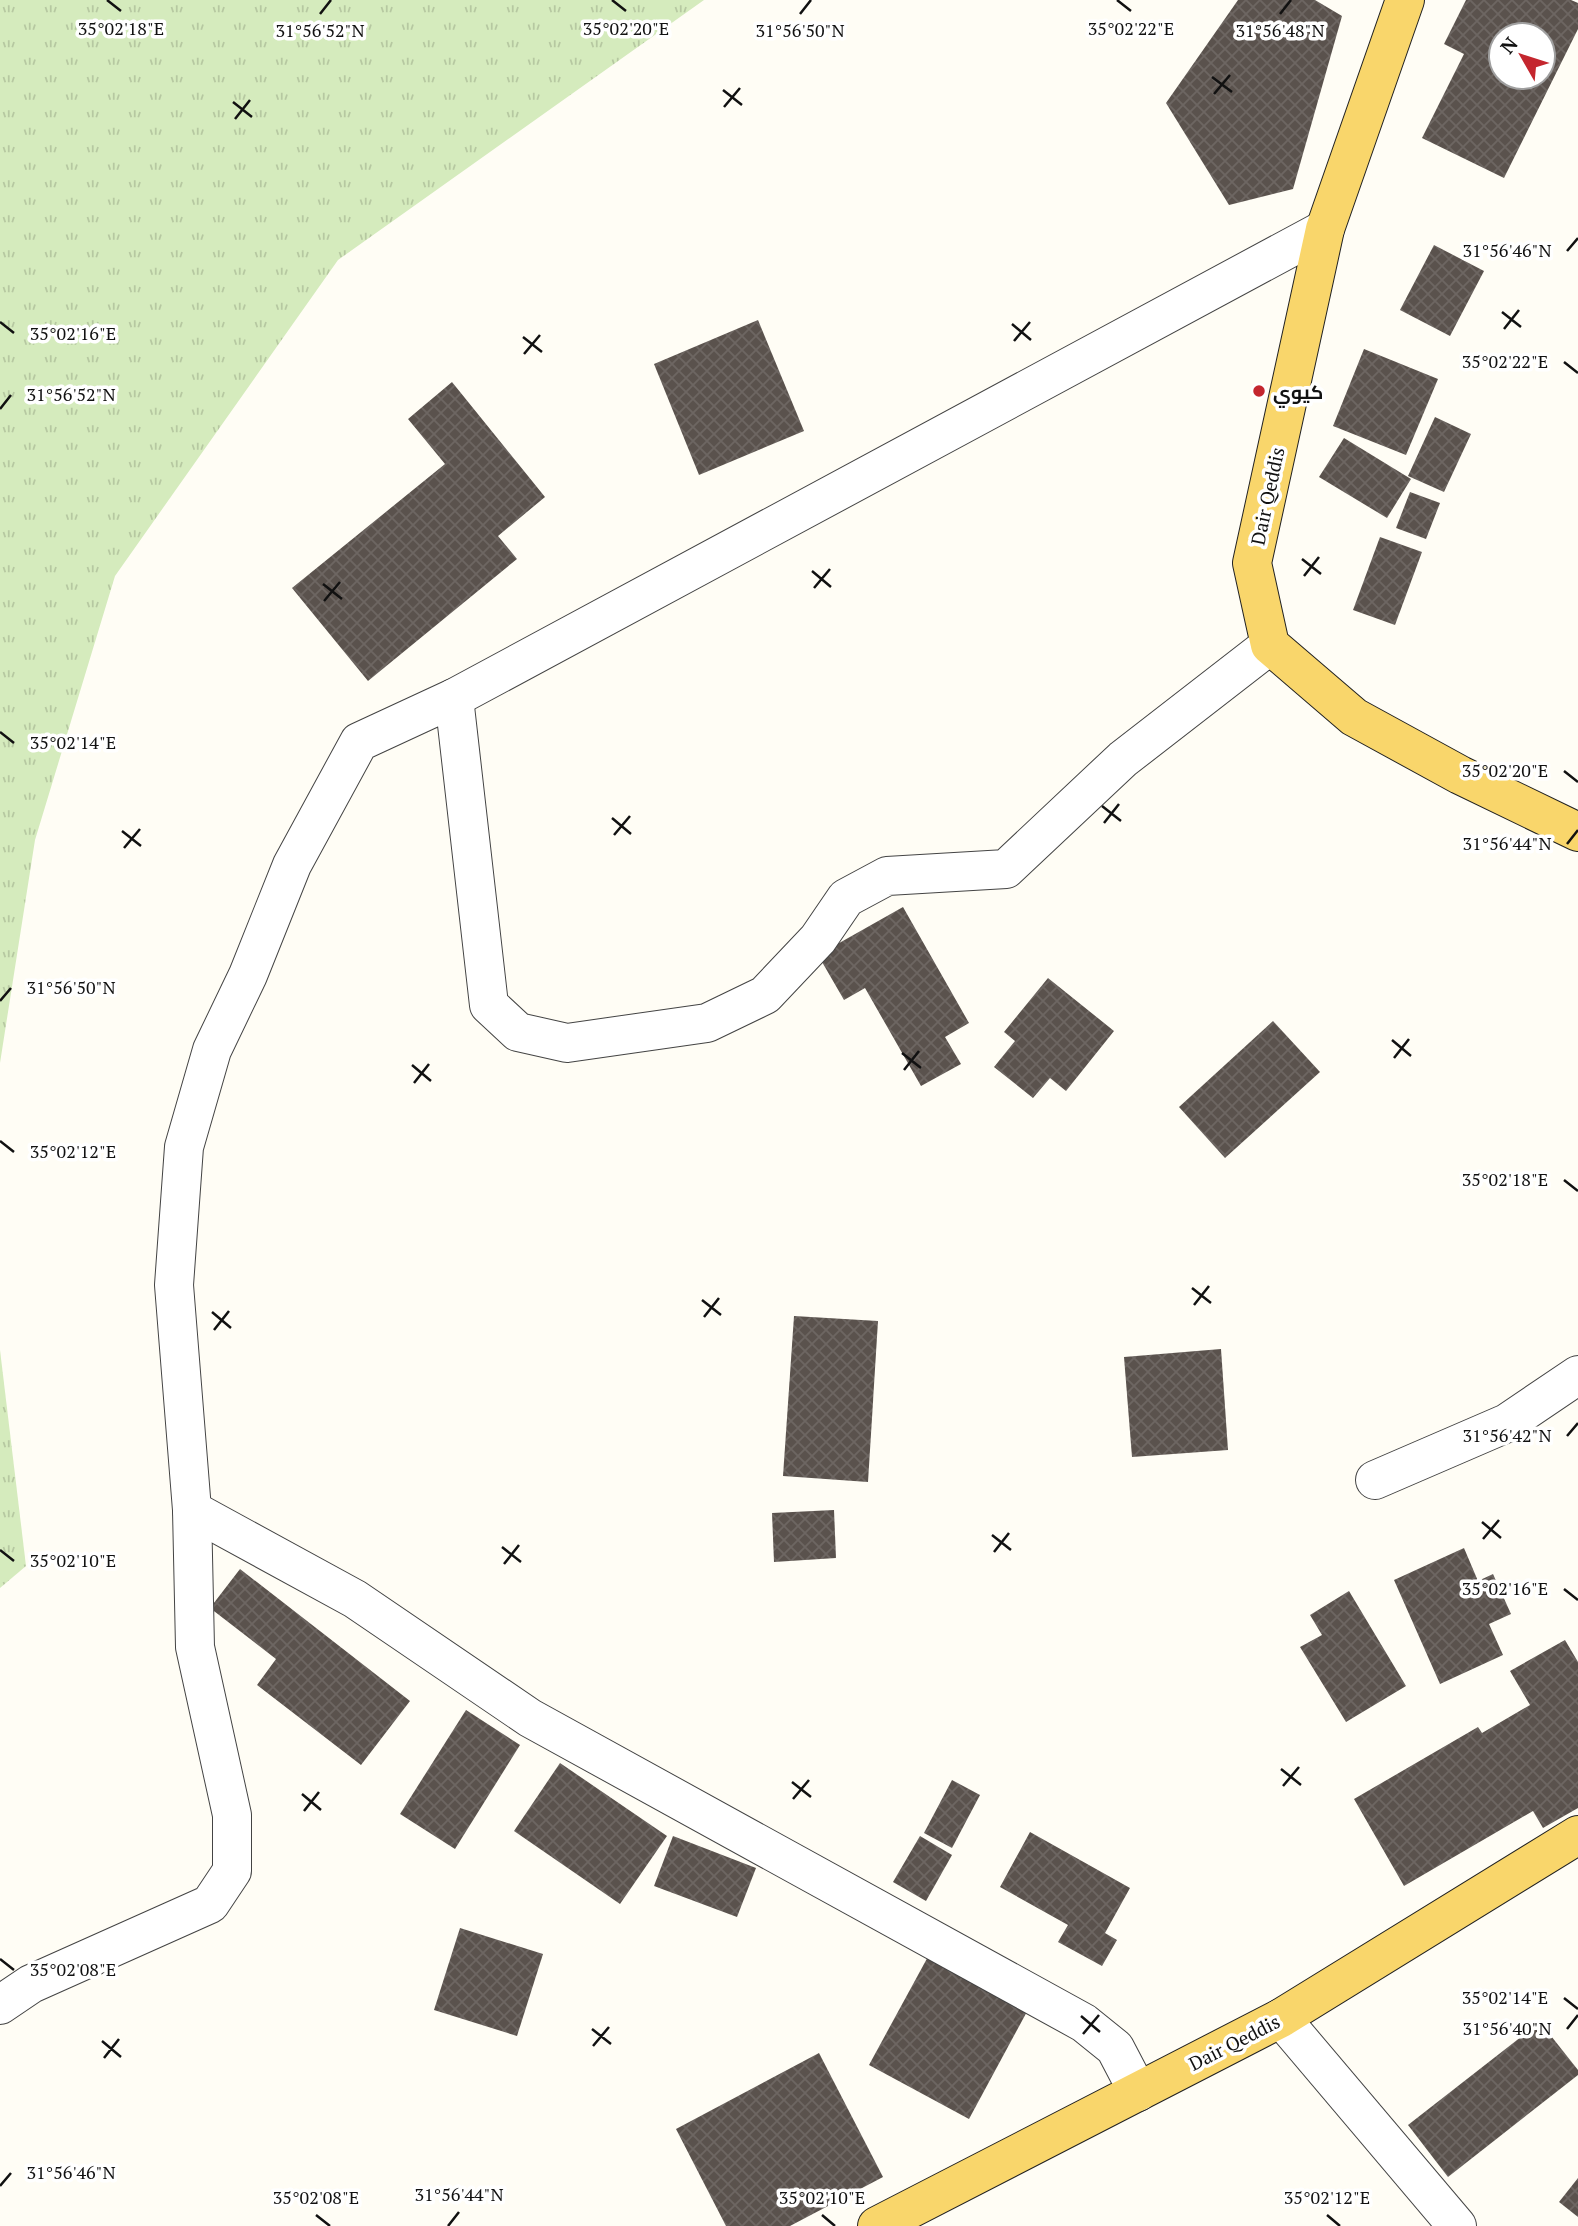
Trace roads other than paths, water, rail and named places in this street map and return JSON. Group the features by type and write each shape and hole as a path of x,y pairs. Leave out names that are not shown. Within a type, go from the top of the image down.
{"main road":[{"name":"Dair Qeddis","path":"1270,645 1252,563 1325,229 1405,0"},
{"path":"1270,645 1354,717 1460,775 1578,832"},
{"name":"Dair Qeddis","path":"877,2226 1281,2018 1578,1835"}],"street":[{"path":"0,2005 31,1984 209,1904 232,1871 232,1815 195,1647 192,1510 174,1285 184,1147 212,1049 248,975 292,865 359,742 454,698 1325,229"},
{"path":"454,698 489,1005 518,1032 567,1043 707,1023 765,995 818,939 846,898 887,876 1006,869 1123,759 1270,645"},
{"path":"1375,1480 1507,1423 1578,1375"},
{"path":"192,1510 355,1599 530,1717 1084,2023 1115,2048 1138,2092"},
{"path":"1281,2018 1457,2226"}],"place":[{"name":"كيوي","path":"1259,391"}]}
